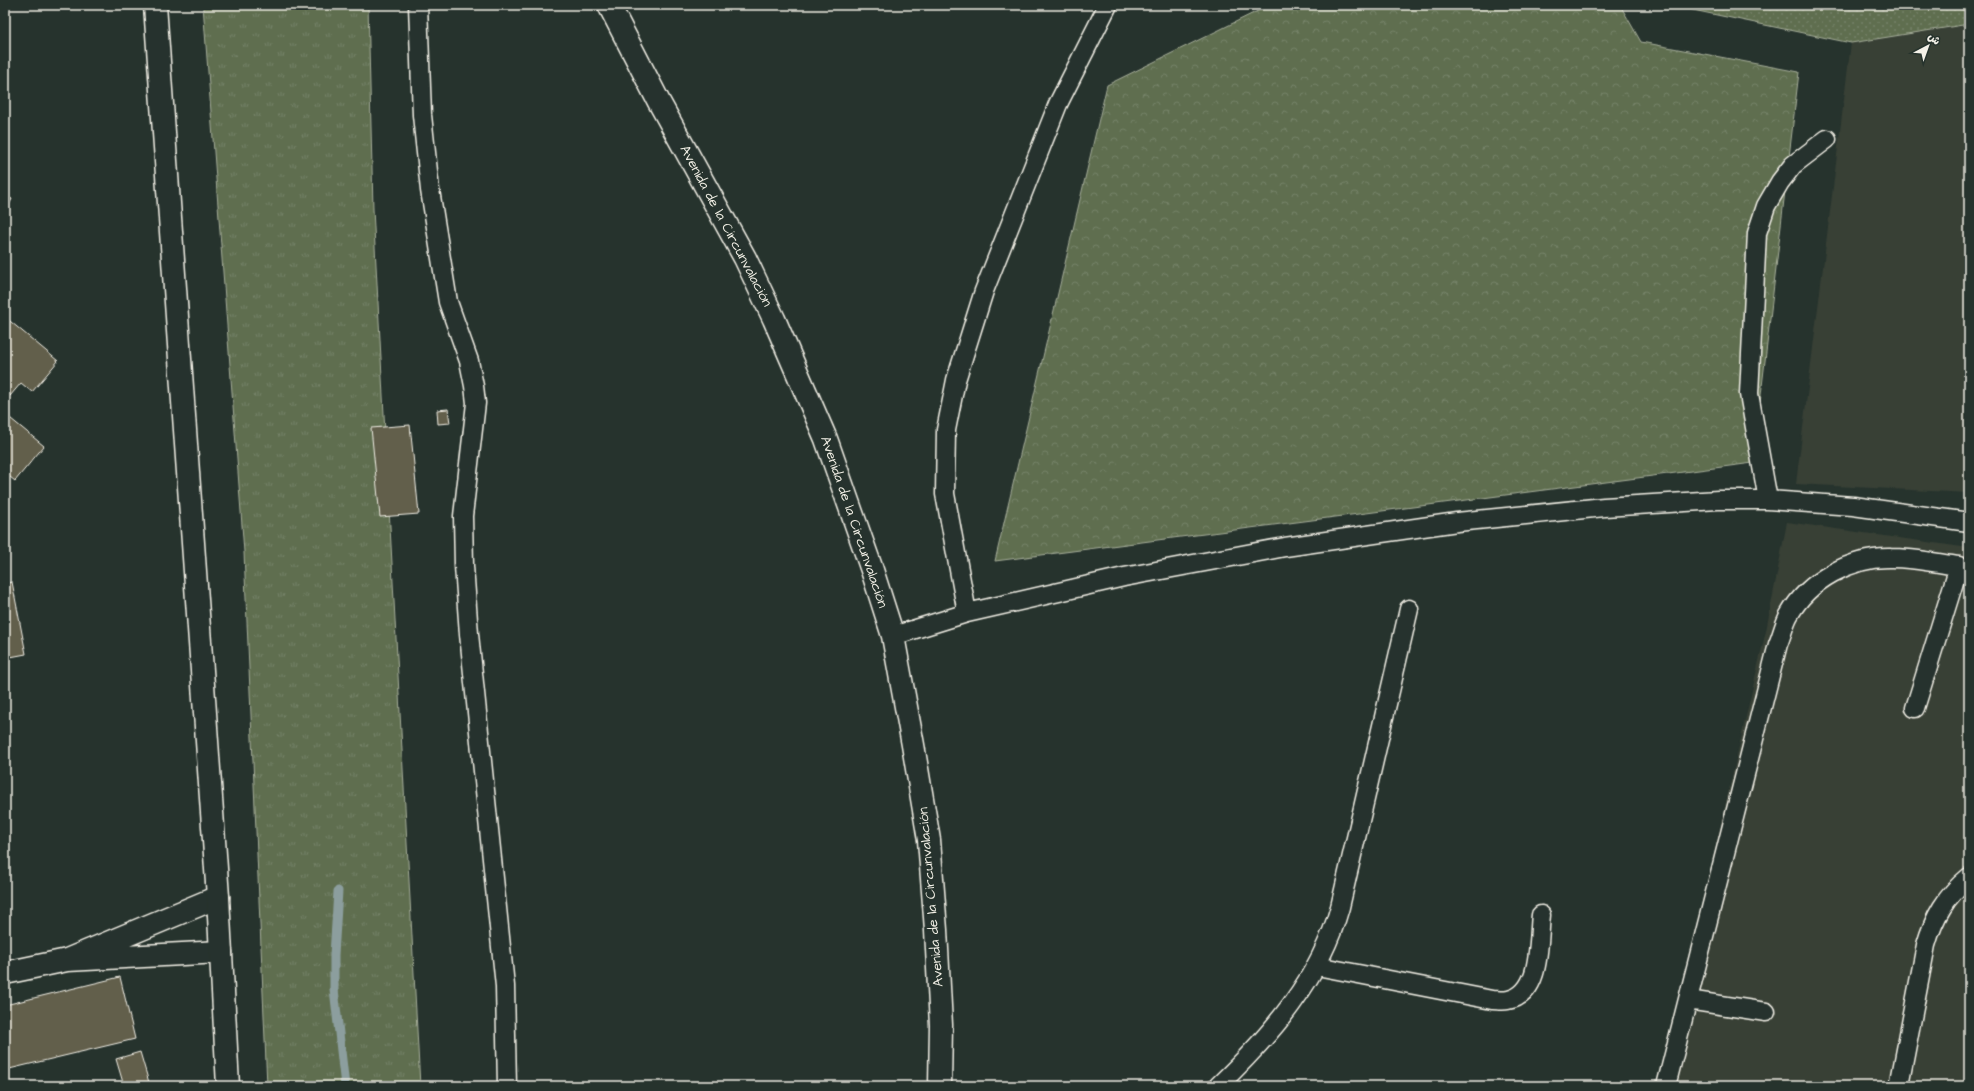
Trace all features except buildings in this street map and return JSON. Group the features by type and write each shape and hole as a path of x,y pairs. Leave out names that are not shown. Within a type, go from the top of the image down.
{"street":[{"path":"155,5 218,897 228,1086"},
{"name":"Avenida de la Circunvalación","path":"609,5 745,258 801,378 848,498 893,636 929,840 941,1025 940,1086"},
{"path":"67,960 218,897"},
{"path":"5,973 67,960 221,952"}],"lane":[{"path":"418,5 422,115 430,190 448,302 469,361 476,403 463,516 464,566 469,634 505,986 507,1086"},
{"path":"967,613 945,494 946,430 956,380 984,291 1058,104 1108,5"},
{"path":"1768,500 1749,394 1757,233 1766,206 1780,182 1793,165 1827,139"},
{"path":"893,636 967,613 1124,577 1269,550 1457,522 1604,508 1718,500 1768,500 1853,506 1969,522"},
{"path":"1666,1086 1778,644 1789,615 1808,591 1832,573 1860,561 1891,558 1964,567 1916,708"},
{"path":"1218,1086 1247,1058 1296,1000 1328,945 1340,907 1409,609"},
{"path":"1899,1086 1926,945 1933,923 1943,904 1958,887 1969,878"},
{"path":"1316,966 1492,1000 1508,1000 1520,995 1529,986 1534,975 1540,915"},
{"path":"1688,1000 1766,1012"}],"shaded area":[{"path":"1969,24 1969,493 1796,484 1851,43"},
{"path":"1787,522 1969,548 1969,1086 1658,1086 1674,1025 1766,631"}],"green space":[{"path":"203,5 368,5 373,209 420,1086 267,1086 244,552"},
{"path":"1270,5 1620,5 1641,42 1799,72 1753,463 995,561 1107,85"},
{"path":"1669,5 1969,5 1969,24 1851,43"}],"waterway":[{"path":"338,891 334,955 334,989 345,1086"}]}
